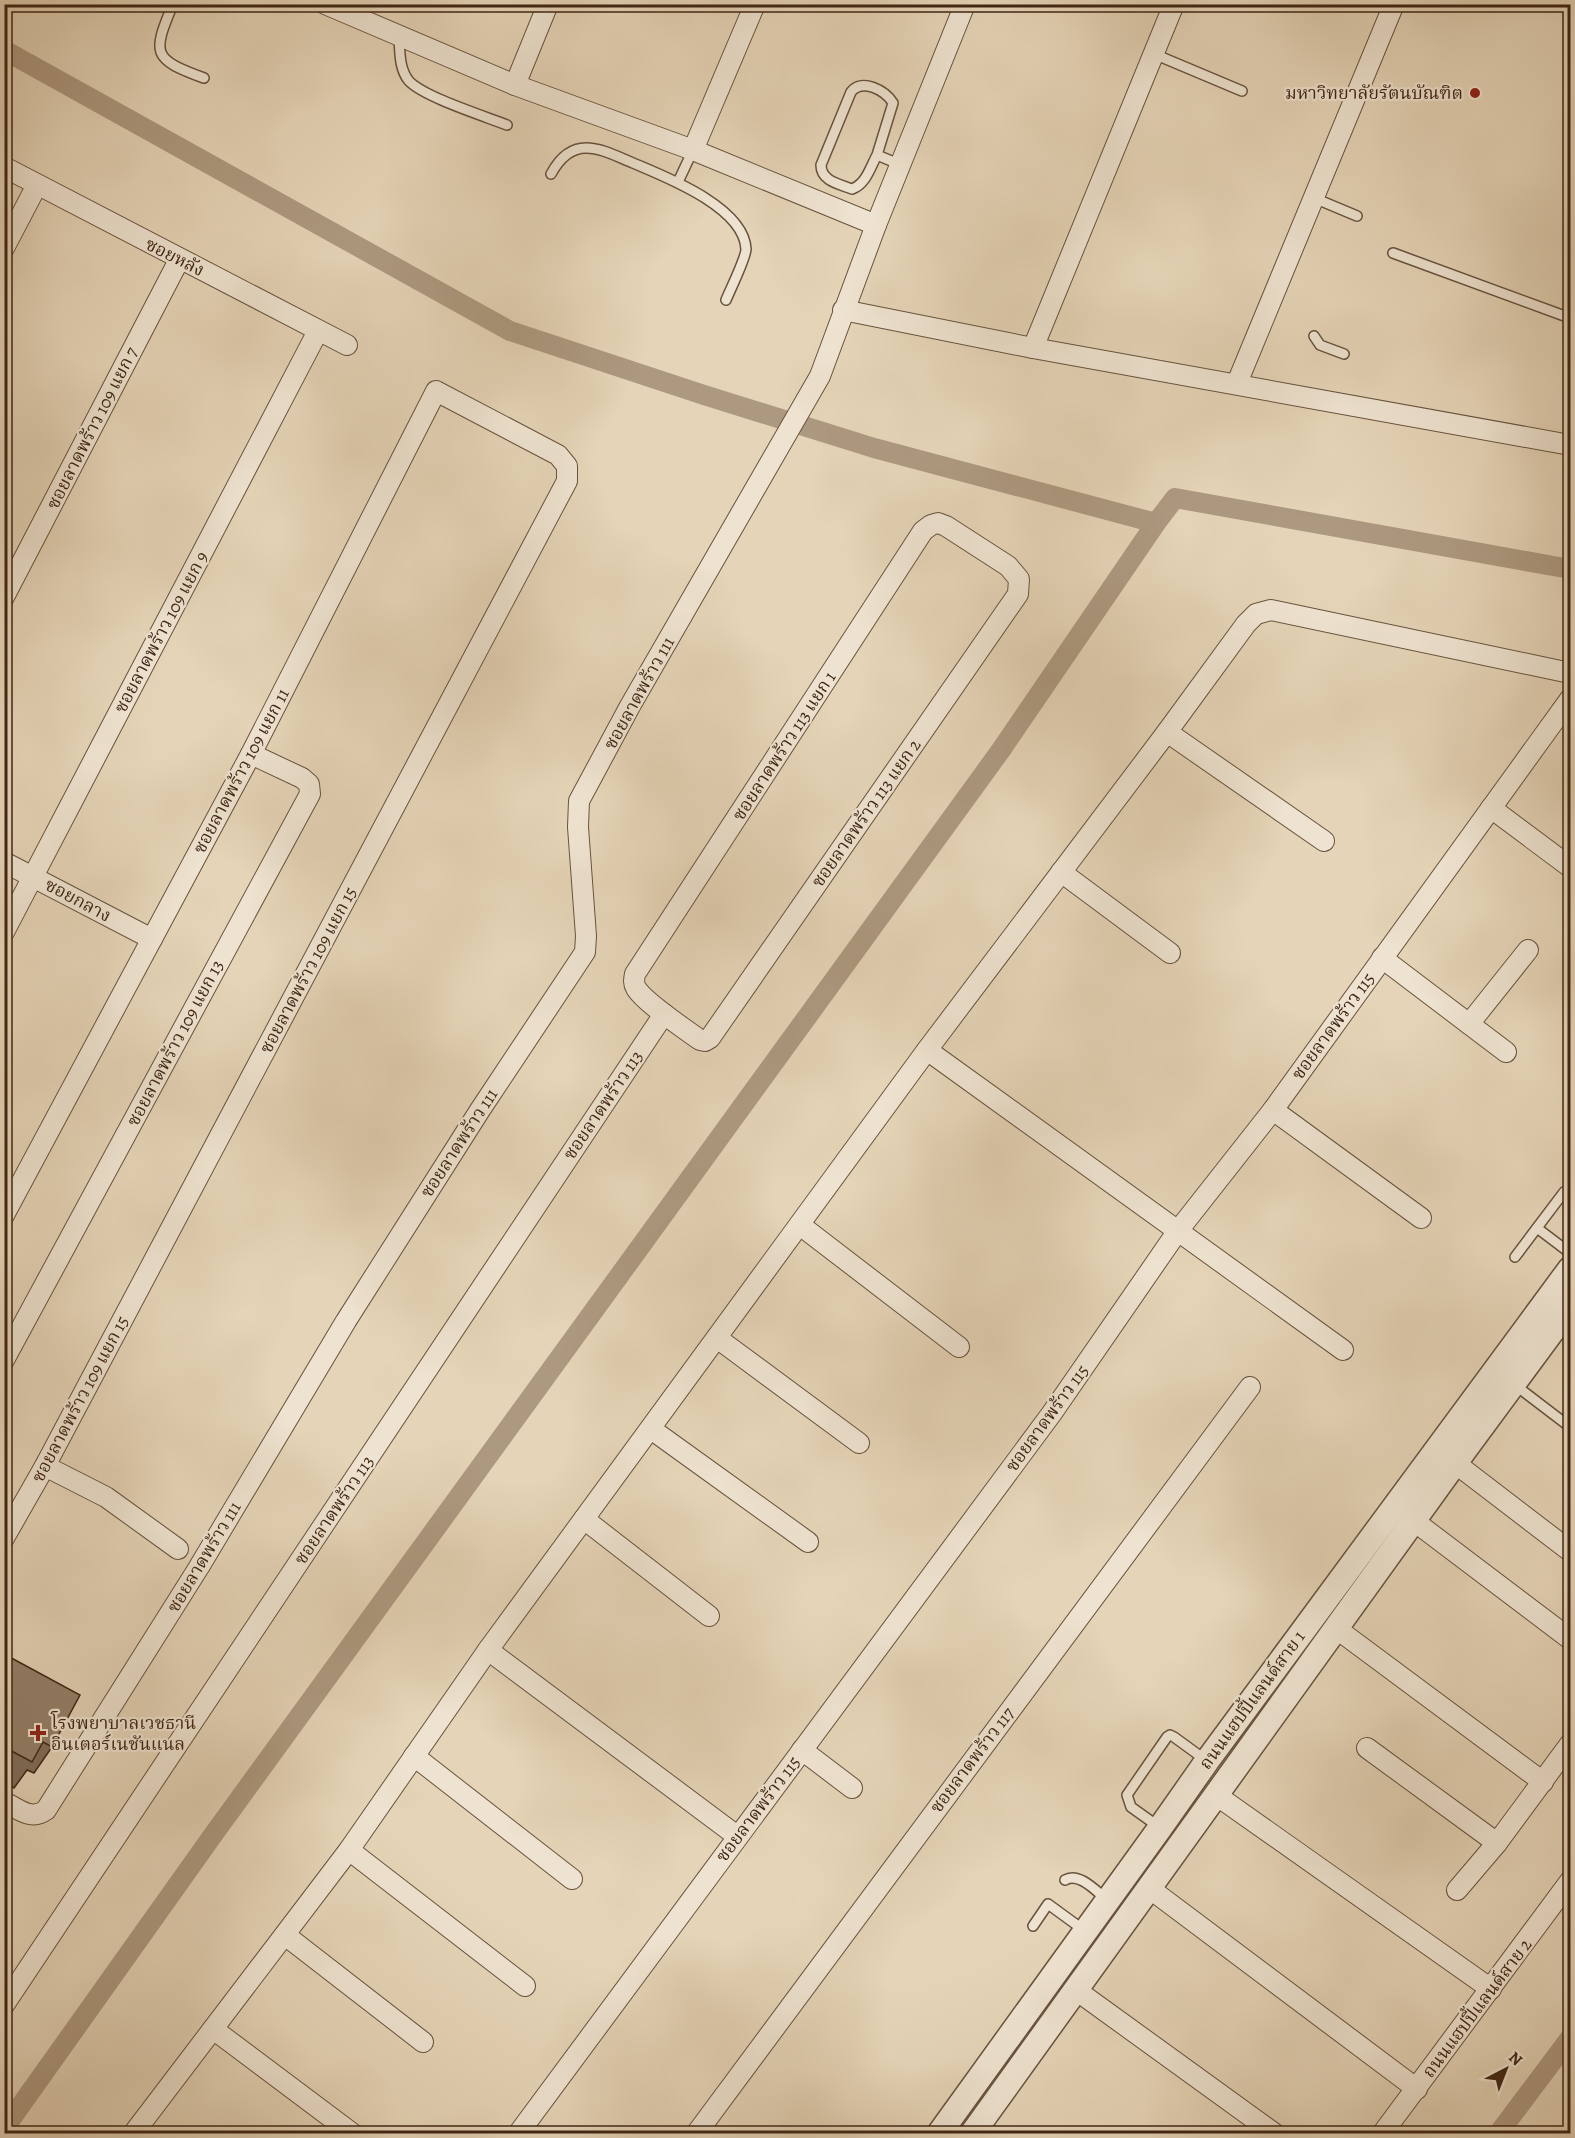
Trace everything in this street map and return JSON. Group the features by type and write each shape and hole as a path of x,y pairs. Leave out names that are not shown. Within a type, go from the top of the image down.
{"street":[{"path":"515,85 548,4"},
{"path":"693,150 755,4"},
{"name":"ซอยลาดพร้าว 111","path":"4,1802 30,1816 39,1815 46,1810 193,1576 352,1311 480,1110 585,952 586,936 578,827 579,801 630,706 820,376 876,225 965,4"},
{"path":"1033,348 1174,4"},
{"path":"1237,384 1394,4"},
{"path":"335,6 399,37 515,85 693,150 876,225"},
{"name":"ซอยหลัง","path":"4,167 179,260 347,345"},
{"path":"4,248 37,185"},
{"name":"ซอยลาดพร้าว 109 แยก 7","path":"4,597 179,260"},
{"path":"843,310 1033,348 1570,445"},
{"name":"ซอยลาดพร้าว 109 แยก 9","path":"4,932 318,331"},
{"name":"ซอยลาดพร้าว 109 แยก 11","path":"4,1215 251,754 436,392 504,426"},
{"name":"ซอยลาดพร้าว 109 แยก 15","path":"4,1538 45,1466 567,481 567,466 558,455 504,426"},
{"name":"ซอยลาดพร้าว 113 แยก 1","path":"664,1014 637,990 633,981 635,974 923,531 938,523 983,550"},
{"name":"ซอยลาดพร้าว 113 แยก 2","path":"664,1014 700,1040 705,1041 710,1038 1018,594 1020,586 1014,572 983,550"},
{"path":"140,2131 213,2029 349,1850 488,1650 927,1050 1246,624 1256,614 1271,610 1570,673"},
{"name":"ซอยลาดพร้าว 115","path":"518,2133 1052,1413 1177,1232 1273,1110 1570,699"},
{"path":"1167,732 1324,841"},
{"name":"ซอยลาดพร้าว 109 แยก 13","path":"4,1359 310,794 309,784 302,778 251,754"},
{"path":"1491,808 1570,867"},
{"name":"ซอยกลาง","path":"4,862 152,939"},
{"path":"1061,872 1170,953"},
{"path":"1469,1024 1528,950"},
{"path":"1382,958 1506,1052"},
{"name":"ซอยลาดพร้าว 113","path":"4,2005 664,1014"},
{"path":"927,1050 1343,1350"},
{"path":"1273,1110 1421,1218"},
{"path":"800,1225 959,1347"},
{"name":"ถนนแฮปปี้แลนด์สาย 1","path":"939,2133 1207,1761 1570,1269"},
{"name":"ถนนแฮปปี้แลนด์สาย 1","path":"972,2133 1570,1307"},
{"path":"717,1338 859,1443"},
{"name":"ซอยลาดพร้าว 117","path":"696,2133 1250,1387"},
{"path":"651,1429 808,1542"},
{"path":"1455,1463 1570,1551"},
{"path":"45,1466 106,1497 178,1549"},
{"path":"585,1519 709,1616"},
{"path":"1414,1521 1570,1639"},
{"path":"1315,1614 1543,1782"},
{"path":"488,1650 737,1836"},
{"path":"1457,1890 1497,1843 1570,1744"},
{"path":"1367,1748 1497,1843"},
{"path":"802,1750 852,1788"},
{"path":"414,1756 572,1879"},
{"path":"1216,1795 1491,1989"},
{"path":"349,1850 525,1986"},
{"name":"ถนนแฮปปี้แลนด์สาย 2","path":"1382,2133 1570,1881"},
{"path":"1149,1888 1417,2089"},
{"path":"285,1935 423,2042"},
{"path":"1076,1990 1275,2133"},
{"path":"213,2029 353,2133"}],"lane":[{"path":"173,4 160,35 158,45 160,52 167,61 204,78"},
{"path":"399,37 400,64 408,80 423,92 507,125"},
{"path":"1154,54 1242,91"},
{"path":"862,84 883,92 892,103 877,155 865,179 858,187 852,189 832,182 821,172 821,165 851,92 856,86 862,84"},
{"path":"551,174 558,162 573,150 584,148 603,151 678,182 698,194 732,219 741,232 746,250 726,300"},
{"path":"678,182 693,150"},
{"path":"877,155 901,165"},
{"path":"1314,198 1357,216"},
{"path":"1393,253 1570,318"},
{"path":"1314,336 1320,345 1344,354"},
{"path":"1515,1257 1564,1192"},
{"path":"1537,1228 1570,1253"},
{"path":"1513,1384 1570,1427"},
{"path":"1160,1828 1131,1807 1127,1795 1167,1737 1174,1737 1207,1761"},
{"path":"1065,1880 1071,1876 1078,1877 1108,1900"},
{"path":"1032,1926 1048,1904 1085,1931"}],"building":[{"path":"4,1654 80,1695 52,1747 43,1742 32,1762 4,1747"}],"waterway":[{"path":"4,50 510,331 874,448 1156,523"},
{"path":"4,2129 213,1835 1001,750 1175,498 1570,569"},
{"path":"1498,2134 1570,2038"}],"place":[{"name":"มหาวิทยาลัยรัตนบัณฑิต","path":"1475,93"},
{"name":"โรงพยาบาลเวชธานี อินเตอร์เนชันแนล","path":"38,1733"}]}
